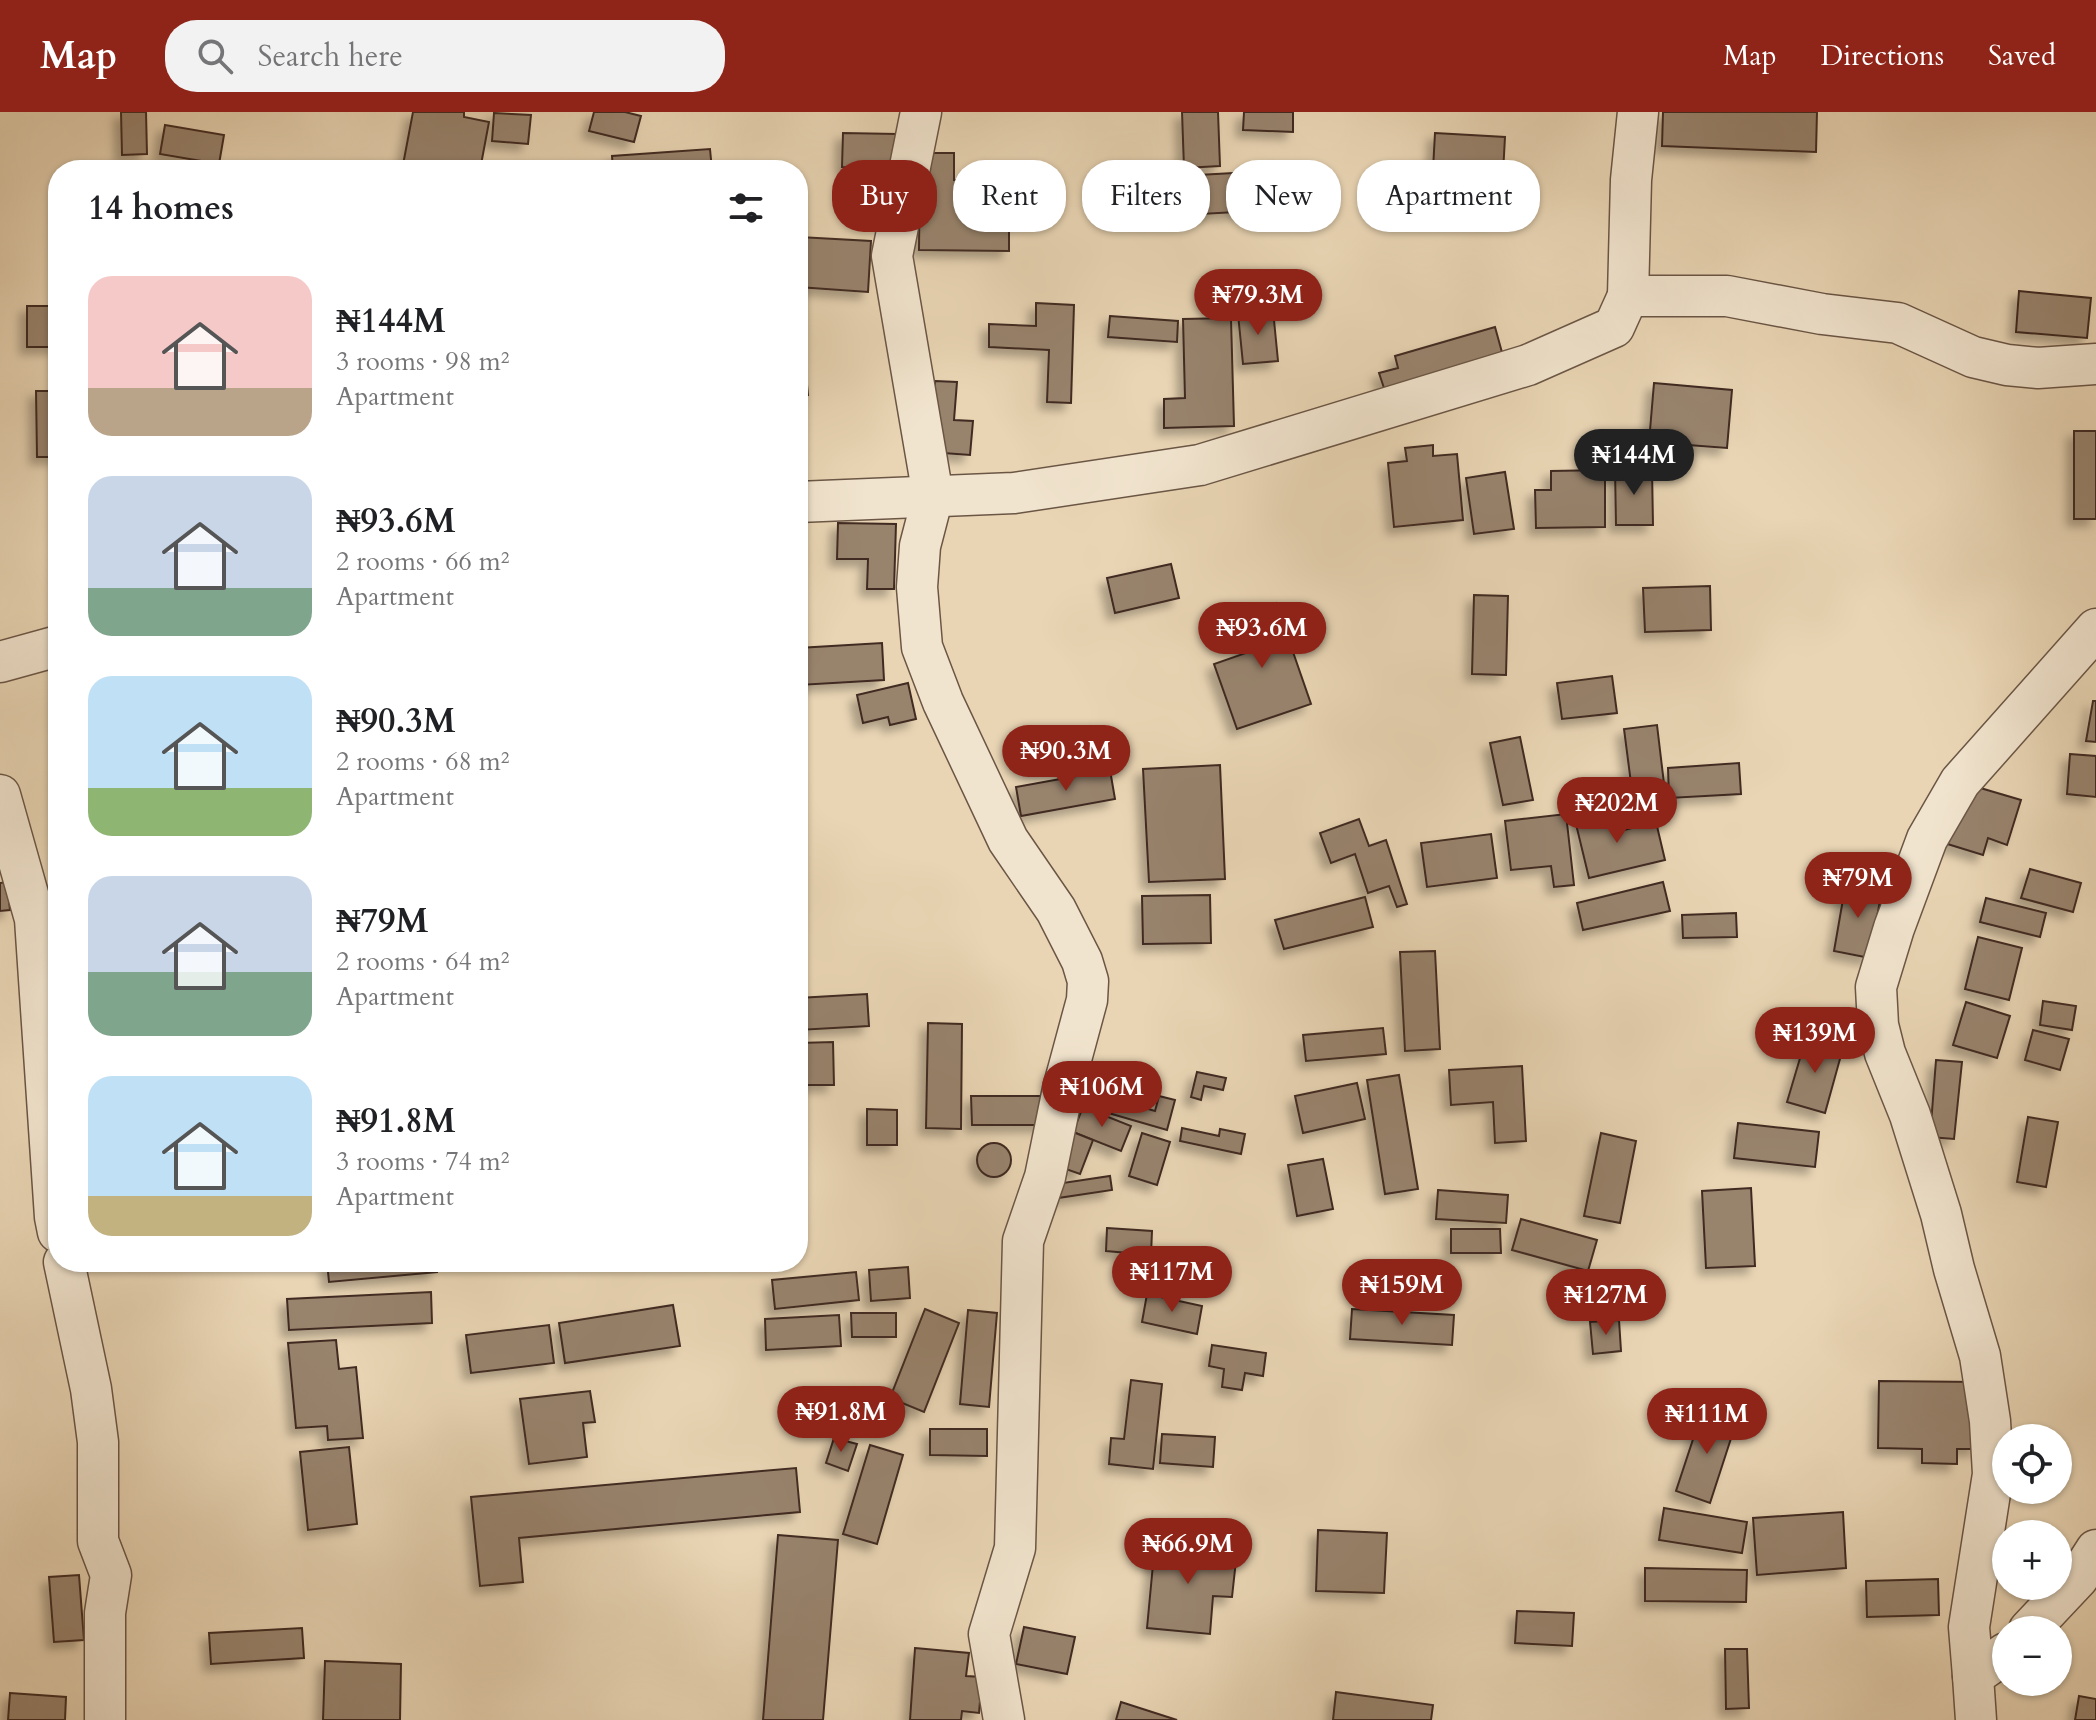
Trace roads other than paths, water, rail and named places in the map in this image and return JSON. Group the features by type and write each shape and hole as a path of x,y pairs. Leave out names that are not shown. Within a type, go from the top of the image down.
{"street":[{"path":"921,112 892,256 933,496 920,546 917,587 922,647 943,702 1008,840 1056,910 1082,961 1088,981 1087,1000 1063,1089 1045,1177 1023,1241 1015,1548 989,1634 1004,1720"},
{"path":"808,502 1014,493 1200,465 1528,365 1614,327 1628,296 1631,180 1638,112"},
{"path":"1628,296 1727,296 1822,314 1898,323 1973,357 2007,365 2038,368 2096,364"},
{"path":"1976,1720 1969,1627 1993,1474 1990,1421 1980,1356 1941,1214 1910,1115 1885,1053 1878,1025 1876,987 1927,839 1960,782 2096,629"},
{"path":"0,662 48,649"},
{"path":"0,795 35,919 48,1113"},
{"path":"66,1272 91,1389 98,1442 98,1541 111,1575 105,1613 105,1720"},
{"path":"2042,1616 2078,1578 2096,1550"},
{"path":"1973,1676 1992,1665"}]}
